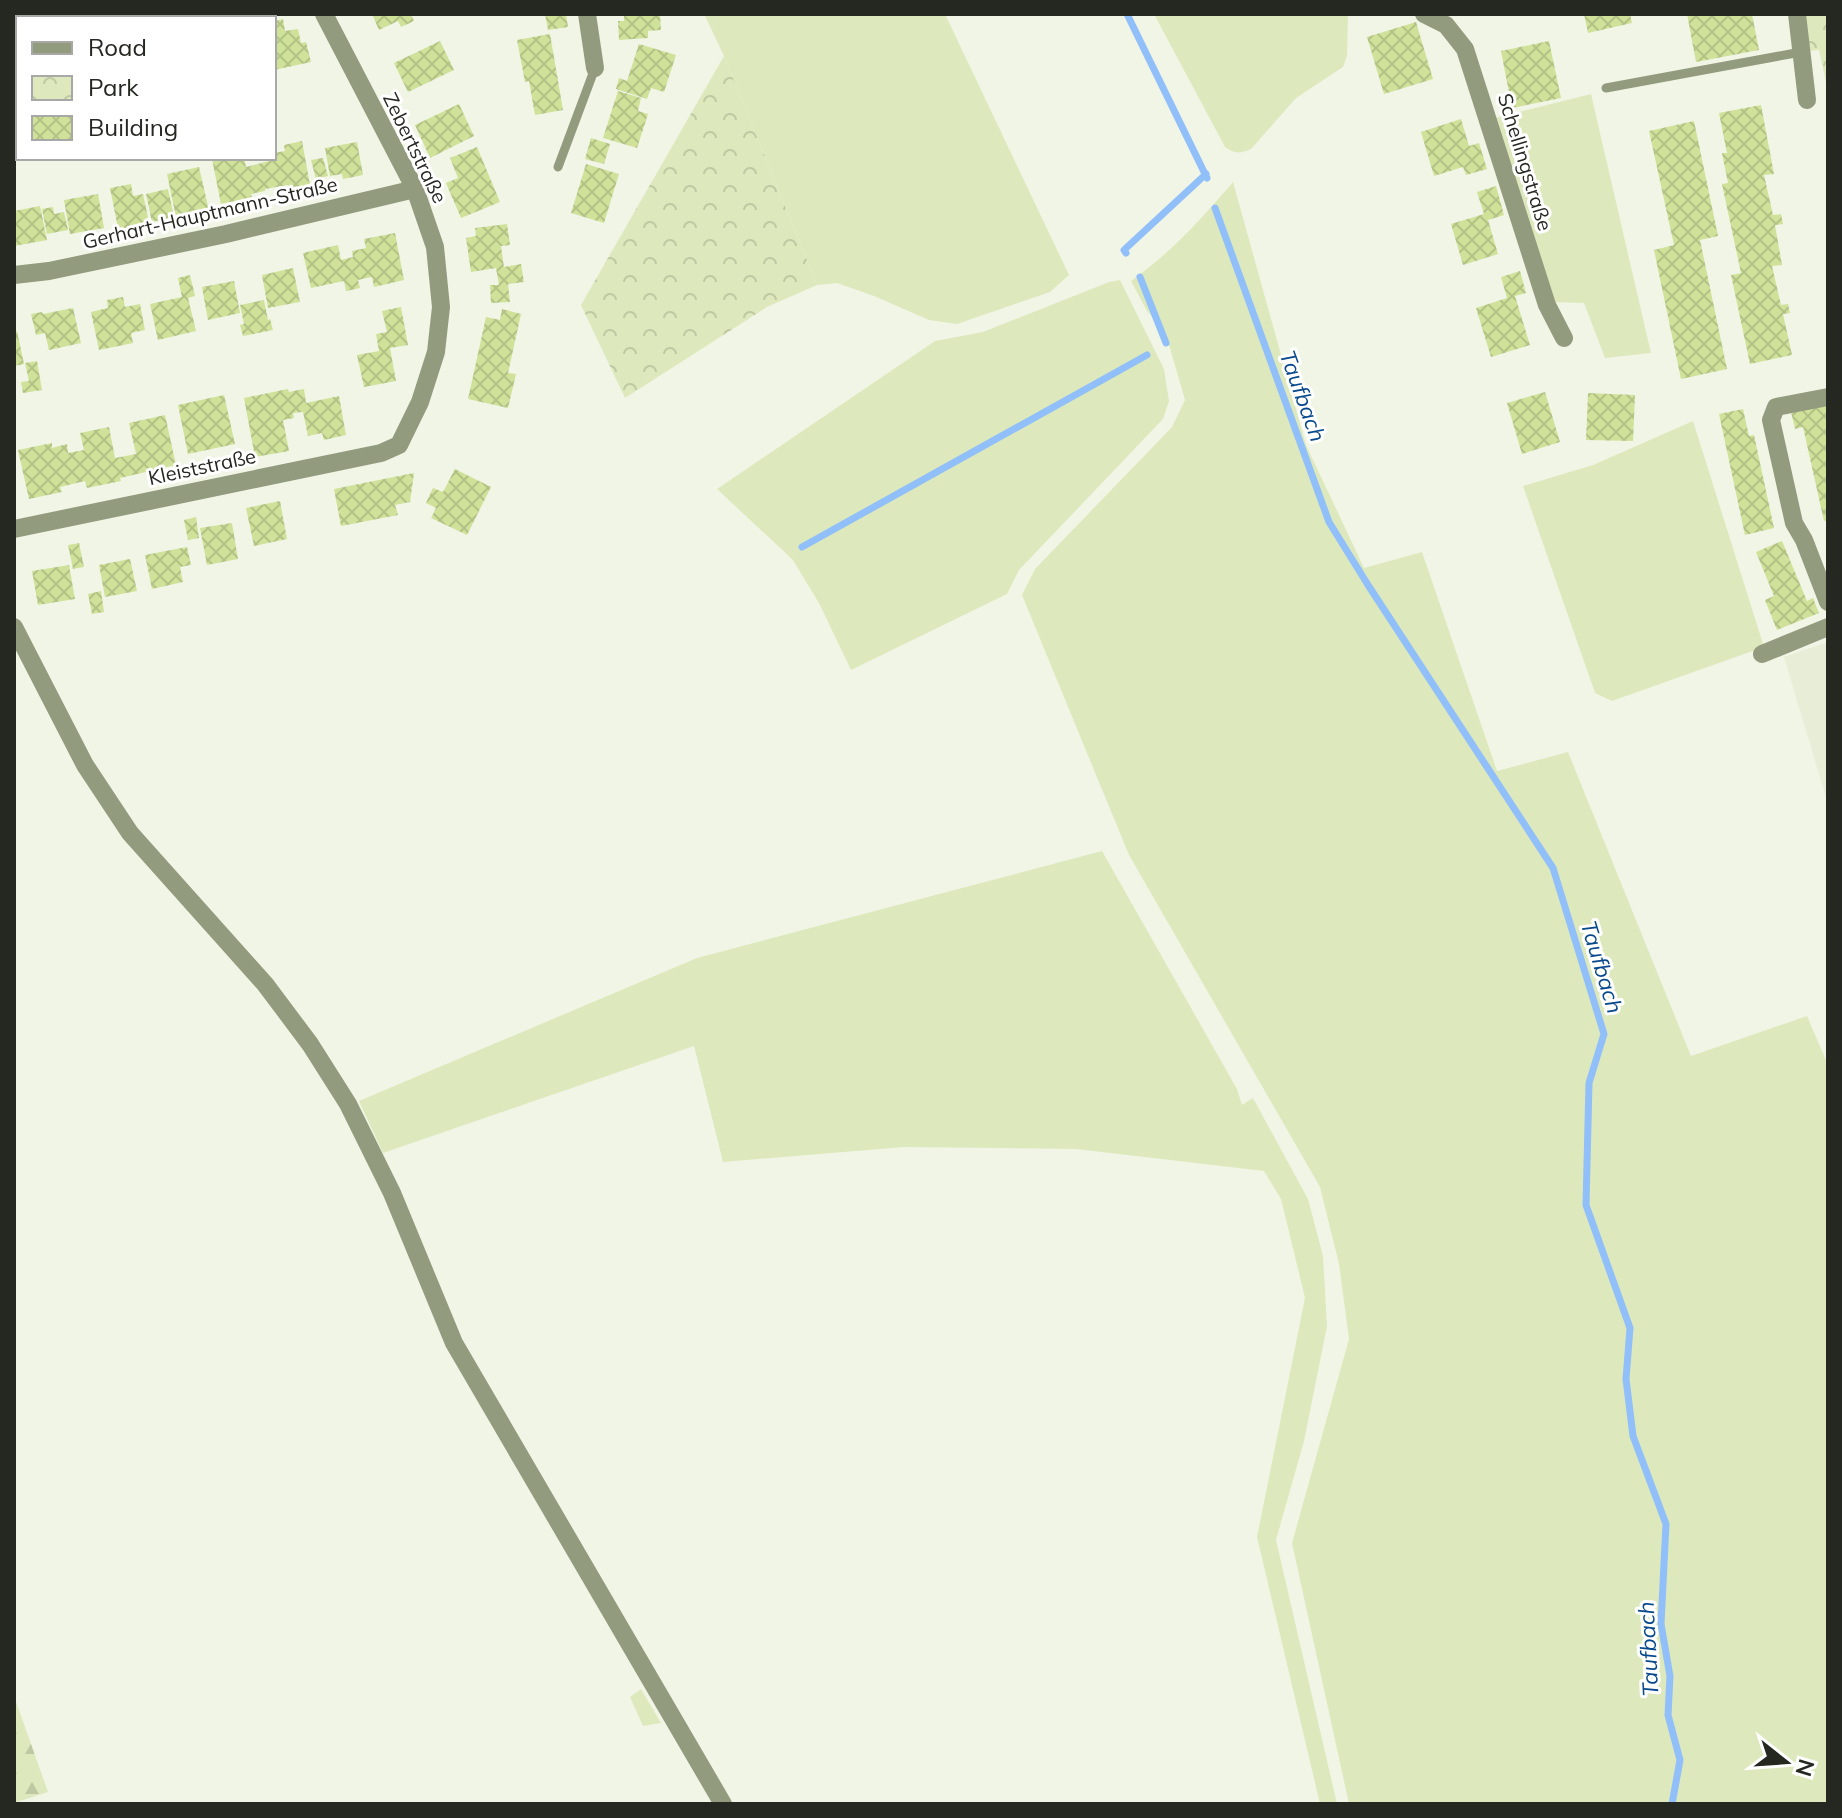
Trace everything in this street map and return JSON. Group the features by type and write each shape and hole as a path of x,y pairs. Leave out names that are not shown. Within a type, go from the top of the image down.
{"street":[{"name":"Zebertstraße","path":"324,14 415,189 435,247 441,307 436,352 420,402 399,445"},
{"path":"587,14 595,68"},
{"name":"Schellingstraße","path":"1424,14 1446,25 1465,49 1547,305 1564,338"},
{"path":"1797,14 1807,100"},
{"name":"Gerhart-Hauptmann-Straße","path":"14,275 49,271 226,234 415,189"},
{"path":"1828,397 1776,407 1771,420 1794,523 1804,540 1828,602"},
{"name":"Kleiststraße","path":"14,529 381,453 399,445"},
{"path":"14,627 85,765 130,833 265,984 310,1044 348,1104 392,1193 454,1343 723,1804"},
{"path":"1762,654 1828,627"}],"lane":[{"path":"1606,88 1801,52"},
{"path":"558,167 595,68"}],"shaded area":[{"path":"1828,642 1828,804 1784,657"}],"green space":[{"path":"704,14 945,14 1069,275 1050,292 957,324 929,320 837,283 817,285"},
{"path":"1154,14 1348,14 1347,56 1343,67 1296,98 1251,149 1235,152 1225,147"},
{"path":"1797,14 1828,14 1828,92 1819,50 1801,52"},
{"path":"724,56 817,285 767,307 625,398 581,305"},
{"path":"1591,94 1651,353 1605,358 1584,303 1552,302 1495,118"},
{"path":"1233,182 1306,445 1364,568 1422,552 1497,771 1568,752 1691,1056 1807,1016 1828,1065 1828,1804 1349,1804 1292,1543 1349,1339 1339,1264 1320,1187 1129,855 1022,595 1035,569 1172,427 1185,400 1165,331 1147,311 1131,281 1173,247"},
{"path":"1120,280 1164,369 1169,401 1163,419 1019,570 1007,594 851,670 820,605 793,560 717,489 935,341 983,332"},
{"path":"1693,421 1764,647 1612,701 1595,693 1523,486 1593,465"},
{"path":"1102,851 1237,1089 1242,1105 1253,1098 1308,1199 1323,1256 1327,1326 1304,1441 1276,1540 1337,1804 1320,1804 1257,1537 1305,1298 1281,1199 1264,1171 1076,1149 904,1147 723,1162 694,1046 383,1153 359,1101 697,958"},
{"path":"641,1689 661,1723 643,1726 630,1697"},
{"path":"14,1696 48,1792 14,1803"}],"building":[{"path":"372,14 411,14 414,21 401,27 398,21 379,30"},
{"path":"545,14 566,14 568,27 548,30"},
{"path":"624,14 660,14 661,30 648,31 648,38 619,40 618,21 624,21"},
{"path":"1584,14 1630,14 1632,23 1588,33"},
{"path":"1687,14 1752,14 1759,50 1696,62"},
{"path":"283,19 285,31 298,29 301,43 306,42 311,62 276,70 276,21"},
{"path":"1416,22 1433,79 1384,94 1367,37"},
{"path":"550,34 563,110 535,115 517,40"},
{"path":"440,41 454,70 408,92 394,63"},
{"path":"1549,41 1561,98 1512,108 1501,51"},
{"path":"639,44 676,55 664,92 651,88 647,99 616,89 619,78 627,81"},
{"path":"16,82 16,114 14,114"},
{"path":"618,91 641,98 638,111 648,114 637,148 603,138"},
{"path":"459,104 474,136 430,158 415,125"},
{"path":"1761,105 1774,174 1764,175 1773,215 1781,214 1783,224 1775,225 1782,265 1772,266 1781,305 1788,304 1790,313 1783,314 1792,355 1750,364 1731,275 1741,273 1722,184 1728,183 1722,153 1727,153 1719,113"},
{"path":"1461,119 1469,146 1479,143 1487,169 1466,175 1463,167 1434,176 1421,132"},
{"path":"1694,121 1718,236 1700,240 1727,369 1681,379 1654,250 1674,245 1649,131"},
{"path":"591,138 610,144 604,164 585,159"},
{"path":"302,141 310,185 289,190 288,185 265,189 251,194 252,197 221,204 212,160 244,160 246,167 276,160 276,153 285,151 284,145"},
{"path":"357,142 363,175 343,179 342,174 330,176 325,148"},
{"path":"477,147 500,202 461,218 446,183 458,178 450,158"},
{"path":"323,158 328,176 316,179 311,160"},
{"path":"586,164 619,174 604,223 571,213"},
{"path":"199,167 210,215 177,222 167,174"},
{"path":"131,184 133,196 143,194 150,227 119,233 110,188"},
{"path":"1496,186 1504,215 1488,220 1498,254 1463,265 1451,224 1484,214 1477,192"},
{"path":"168,189 174,217 152,222 146,194"},
{"path":"98,194 104,228 70,234 64,200"},
{"path":"40,206 47,240 14,246 14,211"},
{"path":"53,207 54,214 64,212 68,230 47,234 42,209"},
{"path":"507,224 510,245 501,246 504,267 521,264 524,282 508,284 510,302 491,303 490,285 499,285 496,268 471,272 466,238 476,236 475,228"},
{"path":"395,233 404,280 374,287 372,277 358,280 360,288 346,291 344,281 311,288 303,253 338,245 341,260 353,257 352,251 366,248 364,239"},
{"path":"293,268 300,302 268,308 262,275"},
{"path":"1520,271 1526,293 1515,296 1530,345 1491,357 1476,308 1507,298 1501,277"},
{"path":"190,275 195,296 188,298 196,331 158,340 150,304 182,297 178,278"},
{"path":"234,281 240,313 208,320 202,287"},
{"path":"123,297 125,307 140,304 145,330 131,333 133,343 99,350 91,312 108,308 107,300"},
{"path":"264,300 273,330 243,336 240,305"},
{"path":"401,307 408,345 390,348 396,381 364,387 357,355 379,351 376,334 387,332 382,311"},
{"path":"73,308 81,343 49,350 45,333 36,335 31,314"},
{"path":"502,309 521,314 508,373 516,374 508,408 468,399 486,317 500,320"},
{"path":"17,331 24,364 14,366 14,332"},
{"path":"37,361 42,390 23,393 21,382 29,381 25,363"},
{"path":"288,389 289,392 304,389 306,403 339,396 346,435 324,440 322,433 308,436 303,412 293,413 294,418 283,420 289,451 255,457 244,398"},
{"path":"1545,392 1560,442 1522,454 1507,403"},
{"path":"1588,393 1635,395 1633,441 1586,440"},
{"path":"224,395 235,444 188,454 178,405"},
{"path":"1828,404 1828,520 1824,521 1803,427 1795,429 1791,412"},
{"path":"1743,409 1749,436 1754,435 1774,528 1745,535 1719,414"},
{"path":"165,415 176,465 87,488 85,481 60,487 62,492 29,499 18,450 52,443 52,448 67,444 68,453 84,450 80,433 109,427 115,458 136,454 129,423"},
{"path":"455,469 491,487 467,535 431,518 436,508 426,503 433,488 443,492"},
{"path":"414,473 410,502 395,505 398,515 341,526 334,489"},
{"path":"280,501 287,539 254,546 246,508"},
{"path":"196,517 199,538 188,540 184,520"},
{"path":"232,523 238,559 207,565 200,528"},
{"path":"1782,541 1807,601 1813,598 1819,613 1777,630 1765,600 1774,596 1756,552"},
{"path":"79,543 84,567 73,569 68,545"},
{"path":"187,547 191,565 180,567 183,582 152,589 145,555"},
{"path":"130,559 137,591 105,597 99,565"},
{"path":"69,565 75,599 38,605 32,571"},
{"path":"101,591 104,612 92,614 88,594"}],"waterway":[{"name":"Taufbach","path":"1127,14 1207,178"},
{"path":"1126,253 1124,250 1206,174"},
{"name":"Taufbach","path":"1215,208 1329,522 1553,868 1604,1034 1589,1083 1586,1205 1630,1328 1626,1379 1633,1436 1666,1524 1661,1624 1670,1676 1668,1715 1680,1760 1672,1804"},
{"path":"1140,277 1166,343"},
{"path":"802,547 1147,355"}]}
